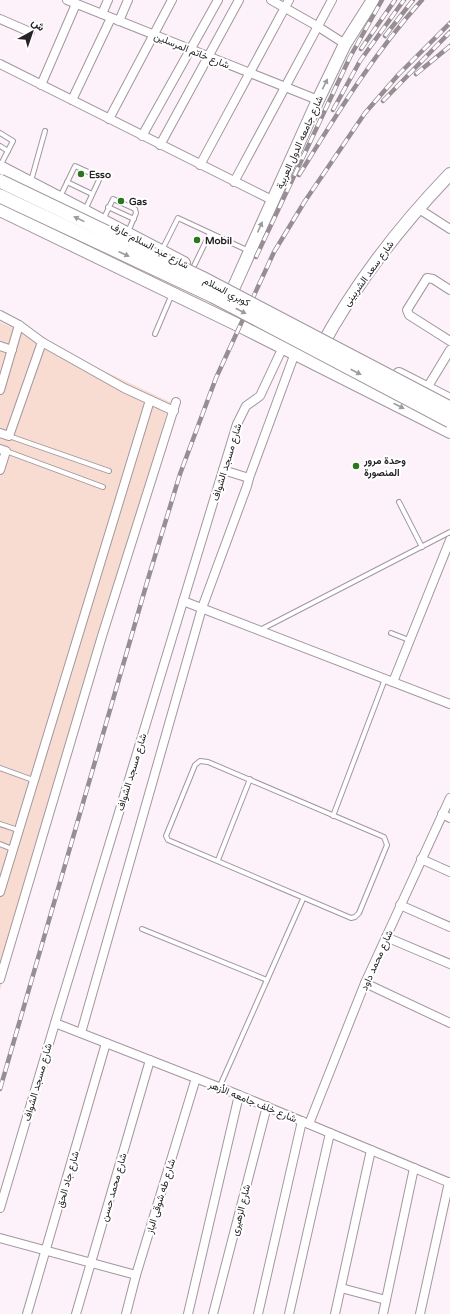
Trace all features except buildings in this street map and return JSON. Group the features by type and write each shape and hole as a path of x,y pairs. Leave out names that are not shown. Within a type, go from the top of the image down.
{"main road":[{"name":"شارع جامعه الدول العربية","path":"233,289 272,200 345,44 373,0"},
{"name":"شارع عبد السلام عارف","path":"0,167 105,220 208,276 450,400"},
{"name":"شارع سعد الشربينى","path":"313,362 349,299 379,254 450,175"},
{"name":"كوبري السلام","path":"0,181 202,278 450,408"},
{"name":"كوبري السلام","path":"0,196 212,296 450,421"},
{"path":"0,210 173,292 450,432"},
{"path":"95,254 105,220"},
{"path":"195,303 208,276"}],"street":[{"name":"شارع خاتم المرسلين","path":"67,0 318,100"},
{"path":"102,14 108,0"},
{"path":"72,100 115,19 128,0"},
{"path":"109,119 172,0"},
{"path":"142,136 218,0"},
{"path":"160,145 239,0"},
{"path":"271,0 345,44"},
{"path":"200,165 290,0"},
{"path":"234,182 332,0"},
{"path":"41,85 76,4"},
{"path":"0,19 30,32"},
{"path":"0,64 272,200"},
{"path":"419,209 450,229"},
{"path":"450,290 433,279 430,278 426,280 408,307 407,313 450,341"},
{"path":"0,315 19,325 42,342 124,388 174,411"},
{"path":"0,390 19,325"},
{"path":"0,434 9,436 42,342"},
{"path":"0,346 12,350"},
{"name":"شارع مسجد الشواف","path":"0,1208 54,1023 241,415 246,406 260,396 283,347"},
{"path":"427,388 450,350"},
{"path":"81,1033 202,608 295,353"},
{"path":"0,892 150,400"},
{"path":"0,979 102,636 176,402"},
{"path":"0,470 3,450"},
{"path":"223,470 249,478"},
{"path":"389,680 410,640 450,542"},
{"path":"183,601 450,704"},
{"name":"شارع محمد داود","path":"258,1314 305,1122 421,859 446,816 450,798"},
{"path":"421,859 450,872"},
{"path":"400,905 450,928"},
{"path":"386,937 450,964"},
{"path":"365,983 450,1023"},
{"name":"شارع خلف جامعه الأزهر","path":"54,1023 267,1106 450,1183"},
{"name":"شارع جاد الحق","path":"27,1314 106,1043"},
{"name":"شارع محمد حسن","path":"76,1314 150,1060"},
{"name":"شارع طه شوقى الباز","path":"126,1314 136,1275 196,1078"},
{"path":"188,1314 239,1095"},
{"name":"شارع الزهيرى","path":"214,1314 267,1106"},
{"path":"289,1314 330,1133"},
{"path":"335,1314 371,1150"},
{"path":"383,1314 414,1168"},
{"path":"420,1314 450,1183"},
{"path":"0,1238 136,1275"},
{"path":"340,1288 386,1300"}],"lane":[{"path":"30,182 45,131"},
{"path":"0,132 12,139 0,167"},
{"path":"0,146 8,151"},
{"path":"60,198 75,166 90,173 99,179 85,211"},
{"path":"67,182 92,194"},
{"path":"105,220 108,207 112,200 115,199 136,210 128,233"},
{"path":"108,207 134,219"},
{"path":"162,251 178,218 249,252"},
{"path":"193,268 210,233"},
{"path":"155,334 173,292"},
{"path":"9,436 109,471"},
{"path":"3,450 103,486"},
{"path":"399,502 422,547"},
{"path":"259,630 450,532"},
{"path":"390,633 410,640"},
{"path":"333,816 389,680"},
{"path":"200,761 208,762 250,779 384,837 387,845 359,913 355,917 351,918 303,899 218,860 168,840 166,836 195,765 200,761"},
{"path":"0,768 33,780"},
{"path":"218,860 250,779"},
{"path":"0,824 18,830"},
{"path":"0,844 12,849"},
{"path":"219,1088 303,899"},
{"path":"142,929 267,980"}],"shaded area":[{"path":"0,322 170,402 0,990"}],"railway":[{"path":"256,257 350,57 382,0"},
{"path":"361,49 395,0"},
{"path":"333,110 360,61 404,0"},
{"path":"385,36 413,0"},
{"path":"299,175 372,63 404,20 422,0"},
{"path":"0,1089 148,579 180,474 216,378 274,252 305,201 365,113 399,74 450,23"},
{"path":"383,101 450,32"},
{"path":"416,74 450,46"}],"place":[{"name":"Esso","path":"81,174"},
{"name":"Gas","path":"121,201"},
{"name":"Mobil","path":"197,240"},
{"name":"وحدة مرور المنصورة","path":"356,466"}]}
